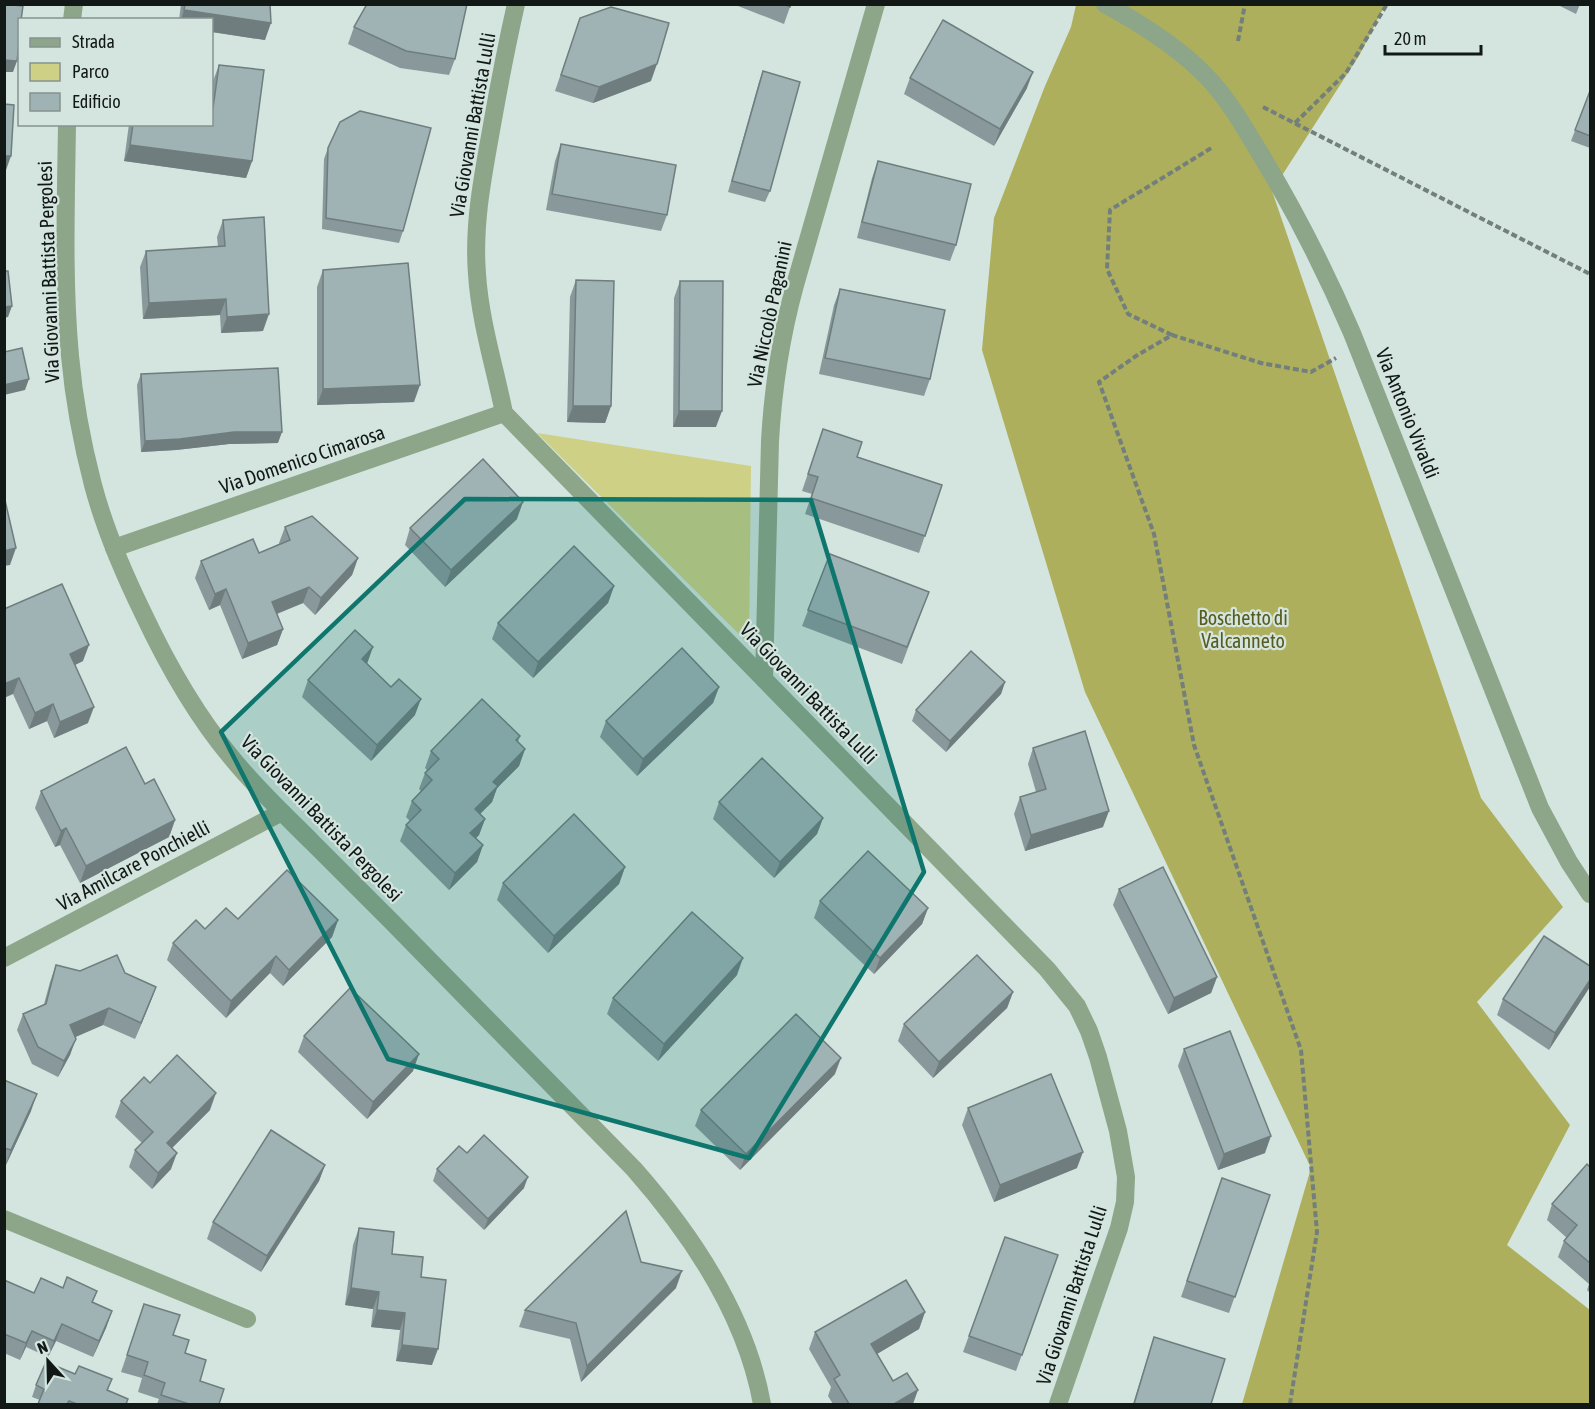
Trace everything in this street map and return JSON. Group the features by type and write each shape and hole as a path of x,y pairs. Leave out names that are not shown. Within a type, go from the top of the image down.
{"street":[{"name":"Via Giovanni Battista Lulli","path":"516,4 482,177 477,231 480,297 504,413 1047,969 1077,1006 1089,1031 1118,1131 1126,1177 1125,1202 1119,1228 1058,1404"},
{"name":"Via Niccolò Paganini","path":"764,679 771,416 779,362 789,306 876,4"},
{"name":"Via Antonio Vivaldi","path":"1105,4 1175,48 1199,68 1239,118 1300,223 1357,347 1540,808 1569,862 1590,894"},
{"name":"Via Giovanni Battista Pergolesi","path":"67,126 66,272 72,372 79,421 93,485 114,548 154,635 193,704 233,759 282,812 660,1198 710,1272 731,1309 748,1349 762,1404"},
{"name":"Via Domenico Cimarosa","path":"114,548 504,413"},
{"name":"Via Amilcare Ponchielli","path":"4,958 282,812"},
{"path":"4,1219 247,1319"}],"path":[{"path":"1238,41 1245,4"},
{"path":"1295,123 1346,73 1388,4"},
{"path":"1257,104 1590,274"},
{"path":"1213,147 1110,210 1107,269 1128,314 1172,335 1261,363 1311,372 1357,347"},
{"path":"1172,335 1136,356 1099,382 1154,534 1194,744 1301,1050 1317,1232 1290,1404"}],"highlighted area":[{"path":"465,499 811,500 924,872 749,1158 388,1059 221,732"}],"green space":[{"name":"Boschetto di Valcanneto","path":"1076,5 1385,5 1360,54 1272,191 1481,798 1563,907 1477,1002 1570,1125 1507,1245 1590,1310 1590,1404 1242,1404 1311,1168 1085,692 982,350 994,218 1045,86 1071,27"},
{"path":"537,433 751,466 749,644"}],"building":[{"path":"4,4 23,6 21,18 18,18 17,61 4,60"},
{"path":"185,4 270,4 271,23 184,10"},
{"path":"367,4 467,4 455,59 406,51 354,27"},
{"path":"611,7 669,23 657,64 599,87 561,75 580,18"},
{"path":"943,20 1033,72 1000,129 910,78"},
{"path":"219,65 264,70 252,161 130,145 133,126 213,126"},
{"path":"763,71 800,82 770,191 732,181"},
{"path":"1590,91 1590,136 1575,130"},
{"path":"4,104 14,105 11,156 4,156"},
{"path":"360,111 431,128 403,231 326,218 328,148 340,122"},
{"path":"561,144 676,165 667,215 552,194"},
{"path":"878,161 971,184 956,245 862,222"},
{"path":"264,217 269,314 227,317 226,299 149,303 146,251 225,246 223,220"},
{"path":"408,263 420,385 323,389 323,270"},
{"path":"4,271 8,271 12,306 4,307"},
{"path":"576,280 614,281 611,406 573,406"},
{"path":"680,281 723,281 722,411 679,411"},
{"path":"840,289 945,310 930,379 825,358"},
{"path":"22,348 29,379 4,385 4,352"},
{"path":"278,368 282,432 234,432 145,441 141,374"},
{"path":"823,429 862,442 857,457 942,485 925,536 811,498 818,477 808,474"},
{"path":"483,459 523,502 451,570 410,528"},
{"path":"4,496 16,548 4,551"},
{"path":"312,516 358,558 321,598 309,587 272,602 283,629 248,643 226,589 215,594 201,561 253,539 259,553 290,540 285,527"},
{"path":"574,546 614,586 538,662 498,623"},
{"path":"830,554 929,592 907,647 808,610"},
{"path":"62,584 89,645 70,654 94,707 60,722 53,704 35,713 19,678 4,684 4,609"},
{"path":"355,630 373,647 362,659 391,687 399,679 421,699 377,745 308,680"},
{"path":"682,648 719,687 643,759 606,721"},
{"path":"971,651 1005,682 950,741 916,710"},
{"path":"482,699 520,736 516,740 525,749 493,782 498,786 475,809 485,819 470,833 483,845 455,873 406,825 421,810 412,801 432,780 425,773 439,759 431,751"},
{"path":"1085,731 1109,811 1031,835 1020,797 1046,789 1033,748"},
{"path":"126,747 145,784 154,779 175,820 86,866 66,828 61,831 41,791"},
{"path":"762,758 823,818 780,862 719,802"},
{"path":"574,814 625,867 554,936 503,883"},
{"path":"868,851 928,908 880,958 820,901"},
{"path":"1163,867 1217,977 1174,998 1119,889"},
{"path":"287,870 338,920 289,970 276,956 231,1001 173,943 196,920 205,929 226,908 238,919"},
{"path":"692,912 743,958 664,1044 613,998"},
{"path":"1544,936 1590,966 1590,980 1555,1033 1503,999"},
{"path":"117,955 125,973 156,987 141,1023 109,1008 70,1025 76,1039 64,1061 38,1047 23,1014 46,1004 56,965 80,971"},
{"path":"977,955 1013,992 939,1062 904,1024"},
{"path":"350,988 419,1054 373,1102 304,1036"},
{"path":"796,1014 841,1058 746,1154 701,1110"},
{"path":"1230,1031 1271,1136 1224,1154 1184,1049"},
{"path":"177,1055 216,1093 167,1143 177,1153 158,1173 135,1150 153,1132 121,1101 144,1077 150,1083"},
{"path":"1051,1074 1083,1152 1000,1185 968,1108"},
{"path":"4,1080 37,1094 11,1150 4,1148"},
{"path":"271,1130 325,1165 267,1256 213,1222"},
{"path":"484,1135 528,1177 488,1219 437,1169 459,1146 467,1153"},
{"path":"1587,1164 1590,1167 1590,1263 1564,1241 1577,1225 1552,1204"},
{"path":"1222,1178 1270,1195 1235,1297 1187,1281"},
{"path":"626,1211 641,1262 682,1271 587,1366 576,1323 525,1310"},
{"path":"359,1228 394,1232 392,1254 423,1257 421,1277 446,1280 438,1349 402,1345 405,1313 377,1310 379,1292 351,1288"},
{"path":"1005,1237 1058,1255 1022,1355 969,1336"},
{"path":"67,1277 97,1291 92,1302 112,1311 99,1341 62,1324 54,1341 32,1331 26,1343 4,1334 4,1280 34,1293 41,1278 63,1288"},
{"path":"906,1280 925,1312 871,1344 893,1381 907,1373 918,1390 894,1404 849,1404 834,1379 840,1375 815,1332"},
{"path":"144,1304 180,1315 173,1335 189,1340 185,1353 206,1360 200,1381 224,1389 219,1404 189,1404 161,1395 165,1383 144,1375 148,1362 127,1355"},
{"path":"1154,1337 1225,1359 1211,1404 1134,1404"},
{"path":"46,1362 75,1374 79,1366 112,1379 107,1390 128,1399 126,1404 77,1404 69,1401 67,1404 38,1404 44,1389 36,1385"}]}
